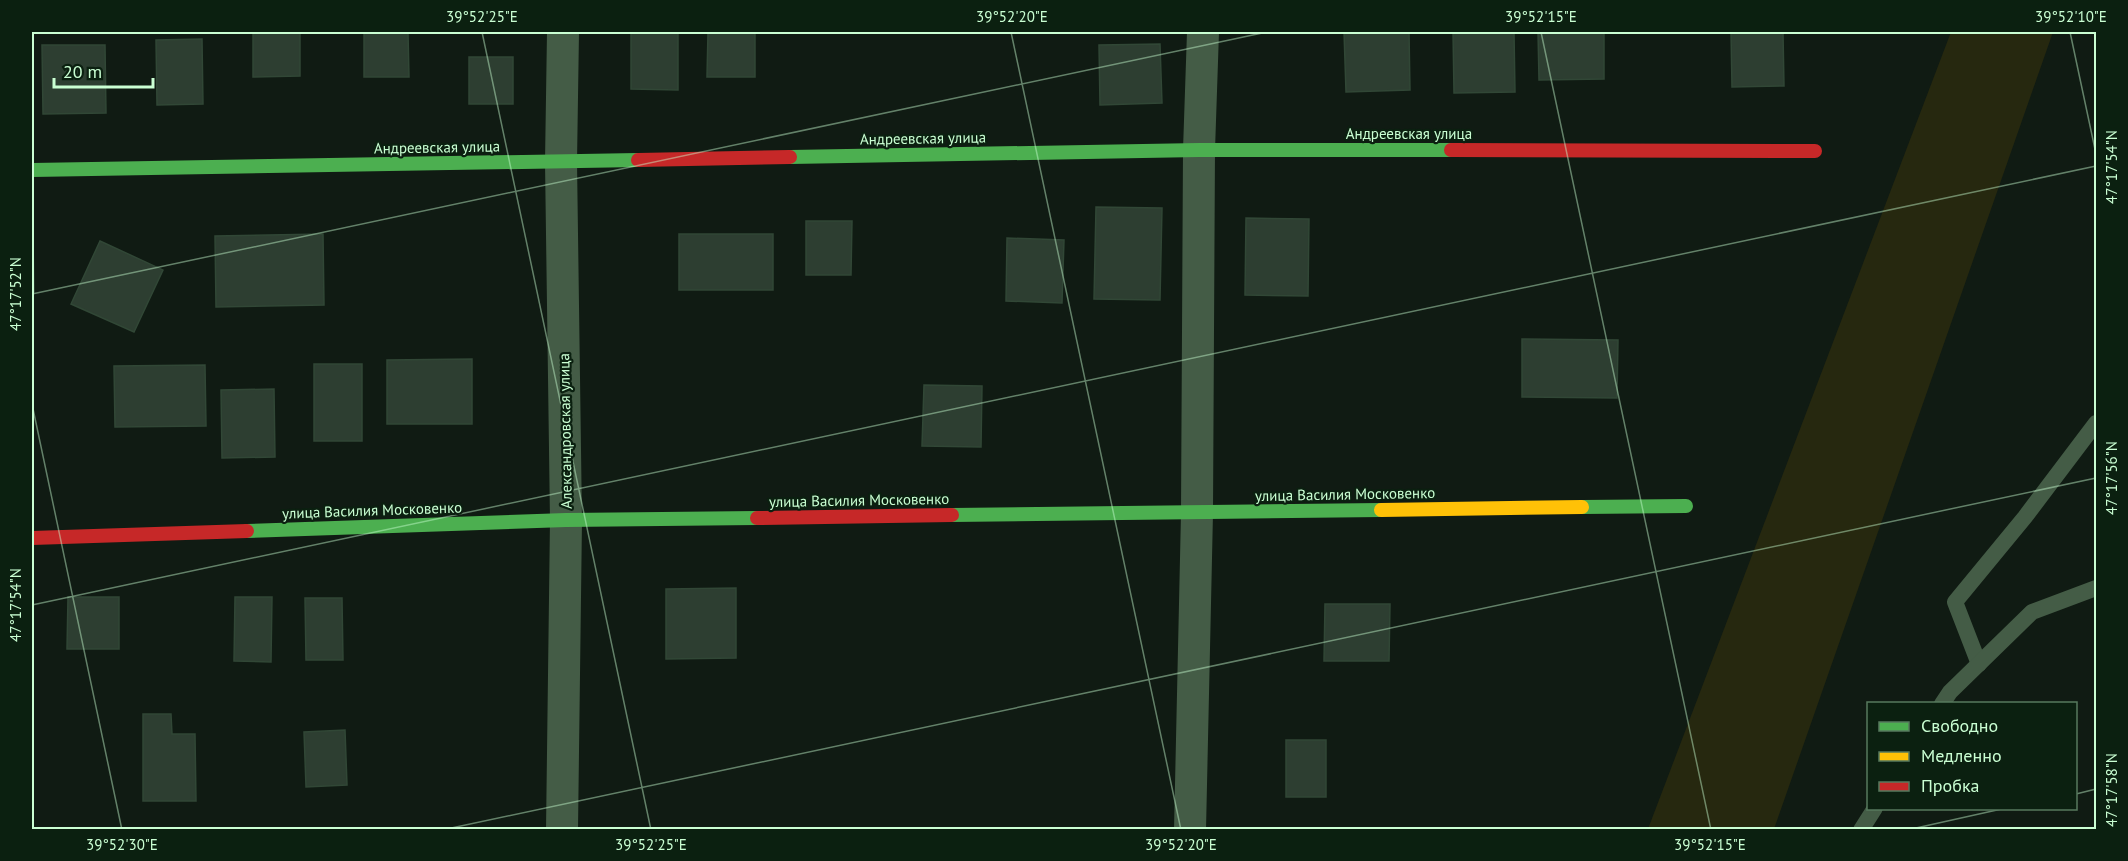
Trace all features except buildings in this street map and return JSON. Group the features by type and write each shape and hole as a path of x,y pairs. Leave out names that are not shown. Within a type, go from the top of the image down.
{"street":[{"name":"Александровская улица","path":"562,830 566,520 561,162 563,32"},
{"path":"1190,830 1197,513 1199,150 1203,32"},
{"name":"Андреевская улица","path":"32,170 1199,150 1815,151"},
{"name":"улица Василия Московенко","path":"32,538 566,520 1686,506"}],"lane":[{"path":"1979,664 1955,602 2025,517 2097,423"},
{"path":"1943,702 1950,692 2032,612 2097,588"},
{"path":"1861,830 1874,810"}],"green space":[{"path":"1951,32 2053,32 1774,829 1648,829"}],"traffic: fast":[{"path":"790,157 1199,150 1451,150"},
{"path":"32,170 638,160"},
{"path":"1582,507 1686,506"},
{"path":"952,515 1381,510"},
{"path":"247,531 566,520 757,518"}],"traffic: slow":[{"path":"1381,510 1582,507"}],"traffic: jam":[{"path":"1451,150 1815,151"},
{"path":"638,160 790,157"},
{"path":"757,518 952,515"},
{"path":"32,538 247,531"}]}
